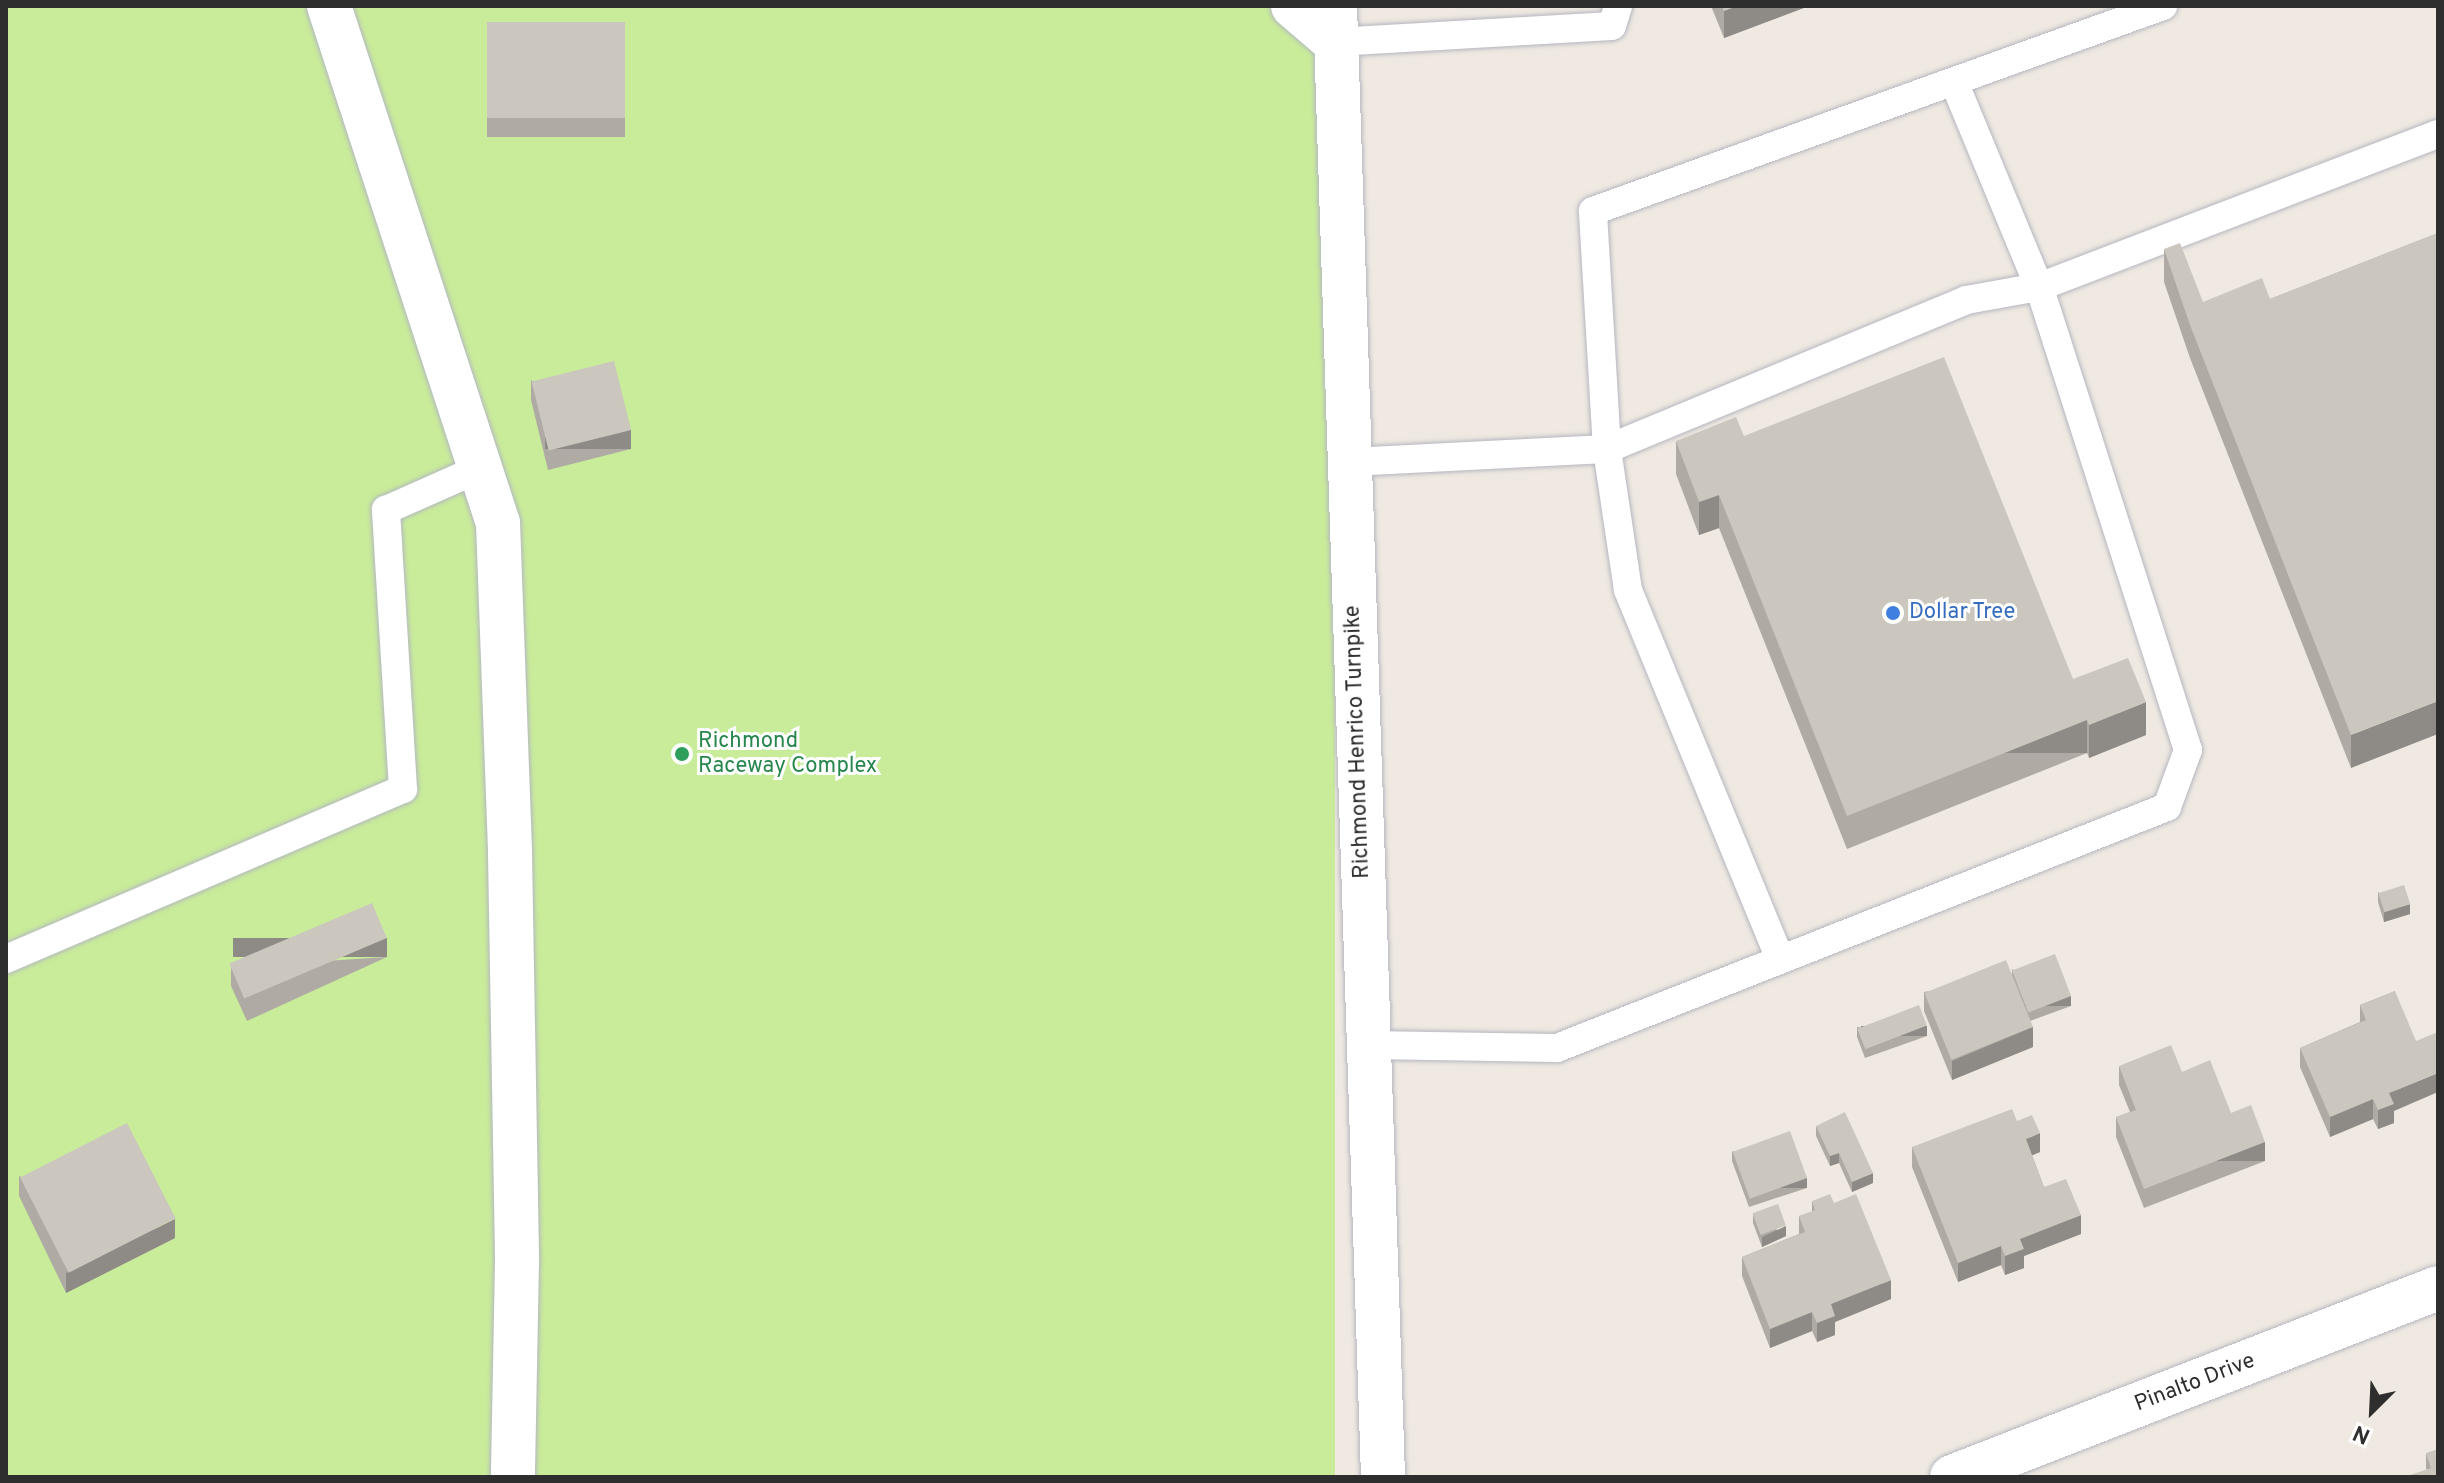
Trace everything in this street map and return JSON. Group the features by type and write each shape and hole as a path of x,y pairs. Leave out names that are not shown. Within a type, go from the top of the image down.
{"street":[{"path":"329,6 498,523 508,729 517,1262 513,1477"},
{"path":"1293,6 1335,24"},
{"name":"Richmond Henrico Turnpike","path":"1335,24 1383,1477"},
{"name":"Pinalto Drive","path":"1952,1477 2438,1288"}],"lane":[{"path":"1335,24 1612,26 1618,6"},
{"path":"1780,959 1628,590 1607,449 1593,211 1955,84 2163,6"},
{"path":"1368,1045 1557,1048 2167,807 2188,750 2039,287 1955,84"},
{"path":"1349,462 1607,449 1966,300 2039,287 2438,134"},
{"path":"6,959 403,789 386,510 481,468"}],"green space":[{"name":"Richmond Raceway Complex","path":"6,6 1335,6 1335,1477 6,1477"}],"building":[{"path":"487,22 625,22 625,118 487,118"},
{"path":"2438,233 2438,701 2351,735 2190,325 2164,249 2180,243 2203,302 2262,278 2270,299"},
{"name":"Dollar Tree","path":"1944,357 2073,679 2128,658 2146,702 2089,725 2087,720 1847,816 1719,495 1699,502 1676,441 1736,417 1744,436"},
{"path":"614,361 631,430 549,450 532,382"},
{"path":"2404,885 2410,904 2385,912 2378,893"},
{"path":"372,903 387,938 244,999 229,964"},
{"path":"2055,954 2071,996 2028,1012 2012,970"},
{"path":"2006,960 2033,1027 1951,1060 1924,993"},
{"path":"2395,991 2416,1041 2438,1032 2438,1073 2389,1093 2394,1104 2378,1110 2373,1099 2330,1117 2300,1048 2366,1020 2360,1005"},
{"path":"1919,1005 1927,1026 1865,1049 1857,1029"},
{"path":"2171,1045 2182,1072 2210,1060 2231,1113 2251,1105 2265,1142 2144,1189 2116,1117 2136,1110 2119,1066"},
{"path":"2012,1109 2017,1121 2032,1115 2040,1133 2026,1139 2044,1187 2066,1179 2081,1215 2020,1239 2024,1249 2005,1256 2001,1246 1958,1263 1912,1147"},
{"path":"1845,1112 1873,1173 1852,1182 1839,1153 1830,1156 1816,1126"},
{"path":"127,1123 176,1218 69,1273 20,1177"},
{"path":"1790,1131 1807,1178 1750,1199 1733,1152"},
{"path":"1830,1194 1834,1203 1856,1194 1891,1280 1831,1304 1835,1316 1817,1323 1812,1312 1770,1329 1742,1257 1805,1232 1799,1216 1815,1210 1812,1201"},
{"path":"1778,1204 1786,1226 1760,1235 1753,1213"},
{"path":"2438,1449 2438,1477 2404,1477 2431,1468 2426,1453"}],"place":[{"name":"Dollar Tree","path":"1893,613"},
{"name":"Richmond Raceway Complex","path":"682,754"}]}
